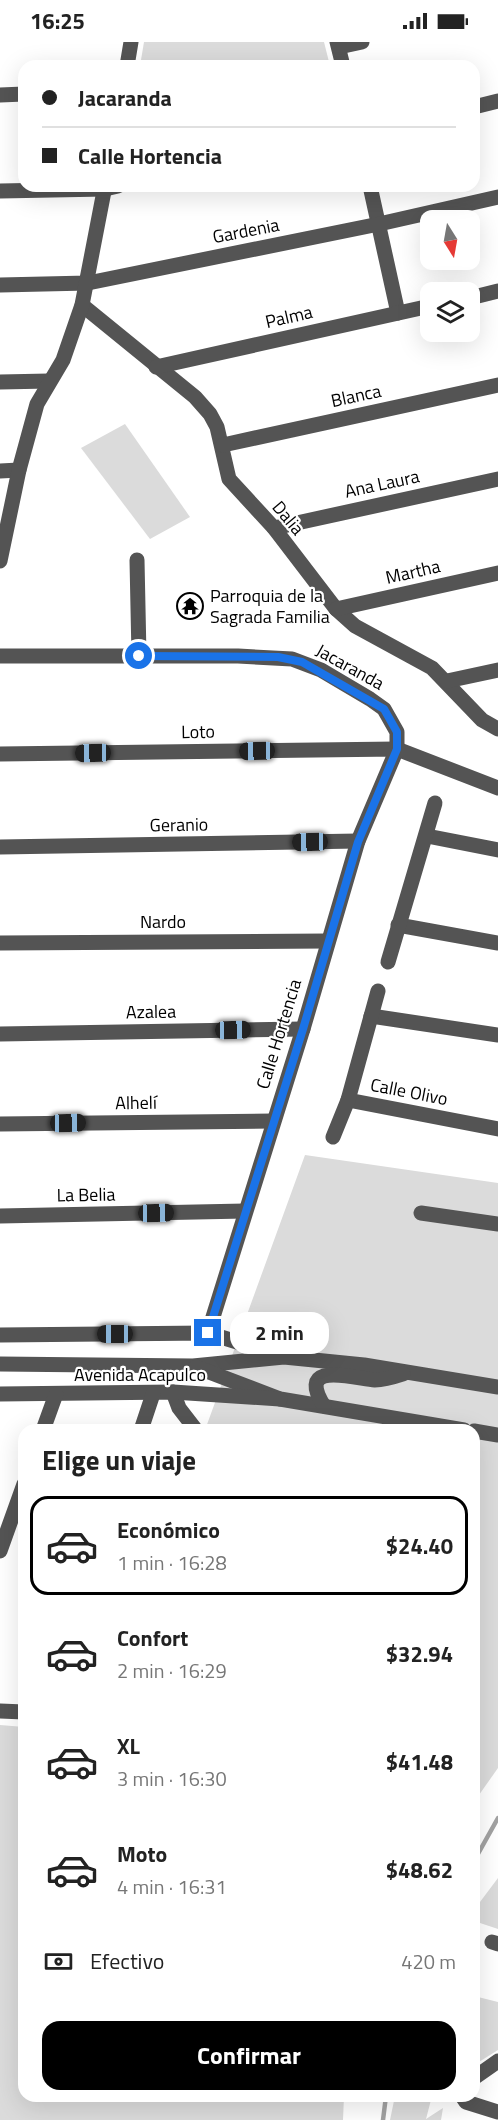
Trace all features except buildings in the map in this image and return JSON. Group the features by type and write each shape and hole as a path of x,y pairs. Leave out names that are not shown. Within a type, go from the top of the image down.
{"street":[{"path":"128,60 131,42"},
{"path":"342,60 338,45 362,42"},
{"path":"0,95 18,94"},
{"path":"480,106 498,101"},
{"path":"0,191 18,190"},
{"path":"0,561 19,470 37,404 63,360 82,305 108,192"},
{"path":"371,192 398,313"},
{"name":"Gardenia","path":"0,285 88,283 379,224 498,196"},
{"path":"480,295 498,291"},
{"name":"Dalia","path":"82,305 195,398 210,414 223,445 229,479 274,528 336,609 355,626 432,668 447,681 482,720 498,729"},
{"name":"Palma","path":"156,367 420,308"},
{"path":"0,382 49,381"},
{"name":"Blanca","path":"223,445 498,385"},
{"path":"0,471 19,470"},
{"name":"Ana Laura","path":"274,528 498,479"},
{"path":"137,560 139,656"},
{"name":"Martha","path":"336,609 498,573"},
{"name":"Jacaranda","path":"0,656 278,657 302,662 384,709 397,732 397,749"},
{"path":"447,681 498,670"},
{"path":"397,749 498,789"},
{"name":"Loto","path":"0,754 397,749"},
{"name":"Calle Hortencia","path":"208,1333 303,1029 327,941 358,842 397,749"},
{"path":"388,962 427,836 435,802"},
{"path":"427,836 498,850"},
{"name":"Geranio","path":"0,847 358,842"},
{"path":"398,925 498,943"},
{"name":"Nardo","path":"0,943 327,941"},
{"name":"Calle Olivo","path":"378,991 348,1100 498,1129"},
{"path":"371,1016 498,1035"},
{"name":"Azalea","path":"0,1034 303,1029"},
{"path":"333,1137 348,1100"},
{"name":"Alhelí","path":"0,1124 273,1121"},
{"name":"La Belia","path":"0,1216 245,1211"},
{"path":"421,1213 498,1224"},
{"path":"0,1335 208,1333 284,1357 498,1387"},
{"path":"193,1366 284,1357"},
{"name":"Avenida Acapulco","path":"0,1364 193,1366"},
{"path":"193,1366 280,1399 429,1424"},
{"path":"324,1406 316,1391 316,1383 322,1377 333,1373 376,1380 409,1373"},
{"path":"173,1392 180,1408 192,1424"},
{"name":"Avenida Acapulco","path":"0,1394 173,1392 280,1399"},
{"path":"46,1424 56,1394"},
{"path":"143,1424 153,1394"},
{"path":"480,1432 498,1435"},
{"path":"0,1551 18,1501"},
{"path":"0,1711 18,1712"},
{"path":"480,2074 498,2061"},
{"path":"466,2102 498,2112"}],"shaded area":[{"path":"144,42 324,42 328,60 141,60"},
{"path":"125,424 190,517 150,539 81,448"},
{"path":"305,1155 498,1183 498,1768 480,1794 480,1424 207,1424"},
{"path":"0,1725 18,1726 18,2102 344,2102 343,2120 0,2120"},
{"path":"498,1878 498,1929 480,1923 480,1902"},
{"path":"480,1998 498,2002 498,2050 480,2061"},
{"path":"394,2102 430,2102 426,2119 443,2108 441,2120 390,2120"}],"waterway":[{"path":"480,1850 498,1818"},
{"path":"383,2120 385,2102"}],"place":[{"name":"Parroquia de la Sagrada Familia","path":"190,606"}],"route":[{"path":"139,656 238,656 292,659 321,670 370,699 384,709 397,732 397,749 358,842 327,941 303,1029 208,1333"}]}
